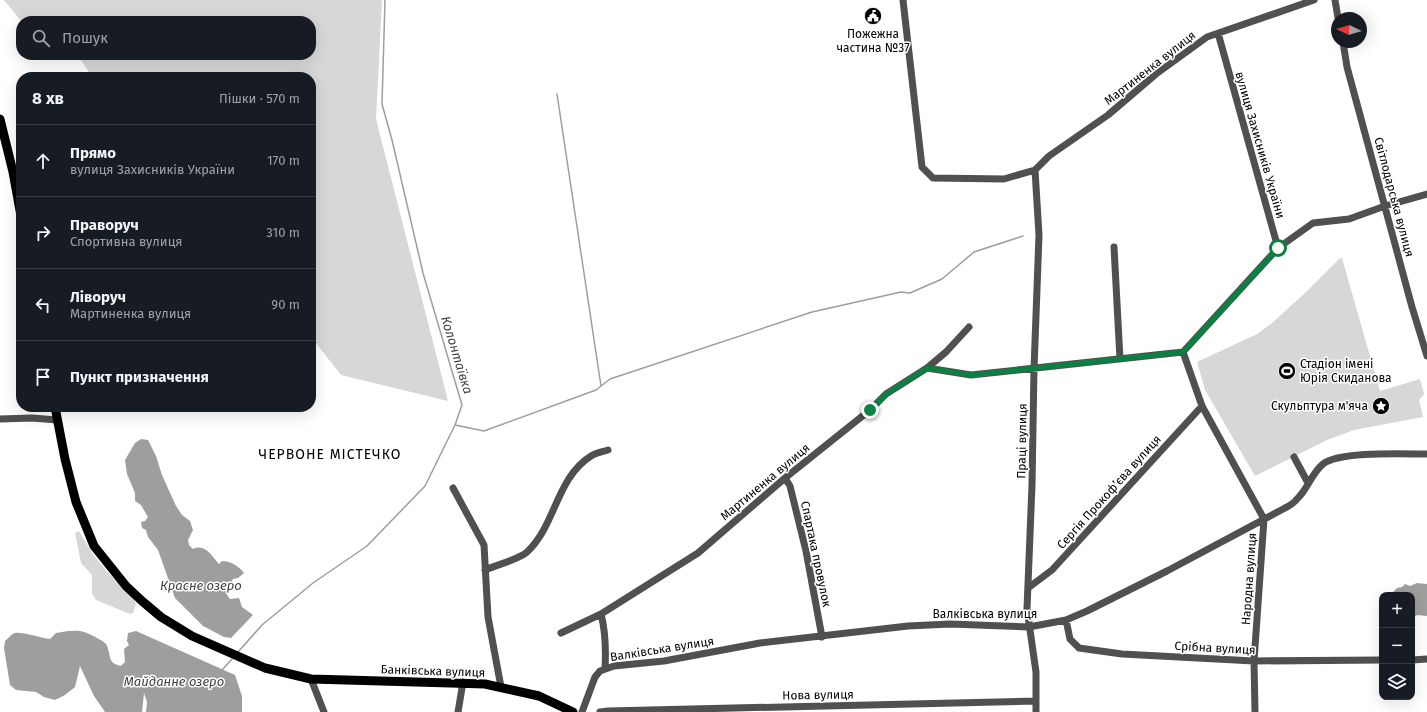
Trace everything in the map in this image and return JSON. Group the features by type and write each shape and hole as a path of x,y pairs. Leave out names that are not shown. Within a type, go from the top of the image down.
{"main road":[{"path":"0,119 16,188"},
{"name":"Банківська вулиця","path":"56,412 65,459 76,502 94,546 126,586 161,618 192,636 265,668 311,679 347,681 463,682 501,686 539,696 573,712"}],"street":[{"path":"903,0 922,167 933,178 1004,179 1035,170"},
{"name":"Мартиненка вулиця","path":"1035,170 1049,156 1108,115 1156,74 1207,37 1314,0"},
{"path":"1335,0 1337,12"},
{"name":"вулиця Захисників України","path":"1218,33 1278,248"},
{"name":"Світлодарська вулиця","path":"1344,48 1347,67 1412,307 1427,356"},
{"name":"Праці вулиця","path":"1035,170 1039,234 1027,609 1036,672 1036,712"},
{"path":"927,368 971,375 1183,352 1278,248 1313,223 1349,219 1385,206 1427,194"},
{"path":"1114,247 1120,359"},
{"name":"Мартиненка вулиця","path":"561,633 601,614 698,553 785,478 870,410 886,394 927,368 946,352 969,327"},
{"path":"1183,352 1202,406 1264,519"},
{"name":"Сергія Прокоф’єва вулиця","path":"1028,588 1052,570 1202,406"},
{"path":"0,419 32,418 57,420"},
{"path":"485,570 526,554 544,531 564,484 573,471 592,455 608,450"},
{"name":"Валківська вулиця","path":"582,712 595,677 600,671 614,666 664,661 760,643 908,626 950,624 1029,627 1066,620 1167,571 1285,508 1297,499 1313,475 1323,464 1331,460 1368,455 1427,454"},
{"path":"1294,457 1308,483"},
{"name":"Спартака провулок","path":"785,478 790,486 806,551 822,637"},
{"path":"453,488 484,545 486,598 490,631 497,658 501,686"},
{"name":"Народна вулиця","path":"1255,712 1254,661 1264,519"},
{"path":"601,614 606,639 605,669"},
{"name":"Срібна вулиця","path":"1066,620 1070,639 1079,648 1122,654 1254,661 1379,660"},
{"path":"1415,660 1427,659"},
{"path":"311,679 324,712"},
{"path":"458,712 463,682"},
{"name":"Нова вулиця","path":"600,712 1036,701"}],"shaded area":[{"path":"4,0 382,0 376,119 448,401 341,375 316,343 316,72 89,72 81,60 316,60 316,16 17,16"},
{"name":"Стадiон імені Юрія Скиданова","path":"1342,258 1380,391 1420,379 1424,394 1419,400 1423,417 1354,430 1327,440 1255,476 1205,390 1197,362 1257,334 1272,323 1339,259"},
{"path":"79,531 94,556 134,599 136,604 133,613 130,614 96,600 92,594 92,575 81,563 75,533"}],"water":[{"name":"Красне озеро","path":"141,439 148,440 176,506 182,515 190,521 193,530 188,540 189,545 193,549 205,549 219,564 222,561 232,563 240,568 244,573 238,578 233,579 230,585 232,589 227,595 230,599 239,598 242,607 253,615 231,638 224,637 203,626 175,598 158,550 148,537 146,530 142,528 141,522 145,521 148,517 141,505 135,501 135,493 127,474 125,460 135,443"},
{"path":"1417,583 1427,584 1427,616 1415,616 1415,592 1393,592 1405,584 1410,586"},
{"name":"Майданне озеро","path":"82,631 102,641 106,644 110,658 116,665 121,666 125,662 124,649 129,645 127,641 128,633 136,631 235,675 242,696 242,712 146,712 147,702 144,693 142,712 105,712 94,696 80,666 75,687 65,695 55,700 44,697 36,692 16,690 10,685 4,648 5,641 11,635 21,633 50,639 56,633"}],"waterway":[{"name":"Колонтаївка","path":"238,652 262,625 313,583 367,546 425,486 455,425 462,405 423,273 392,140 382,104 385,0"},
{"path":"557,94 601,386"},
{"path":"455,425 484,431 596,390 610,379 812,312 901,292 910,293 942,279 974,252 1023,236"},
{"name":"Колонтаївка","path":"222,670 233,658"}],"place":[{"name":"Пожежна частина №37","path":"873,16"},
{"name":"Стадiон імені Юрія Скиданова","path":"1287,371"},
{"name":"Скульптура м'яча","path":"1381,406"}],"district":[{"name":"ЧЕРВОНЕ МІСТЕЧКО","path":"330,454"}],"route":[{"path":"870,410 886,394 927,368 971,375 1183,352 1278,248"}]}
